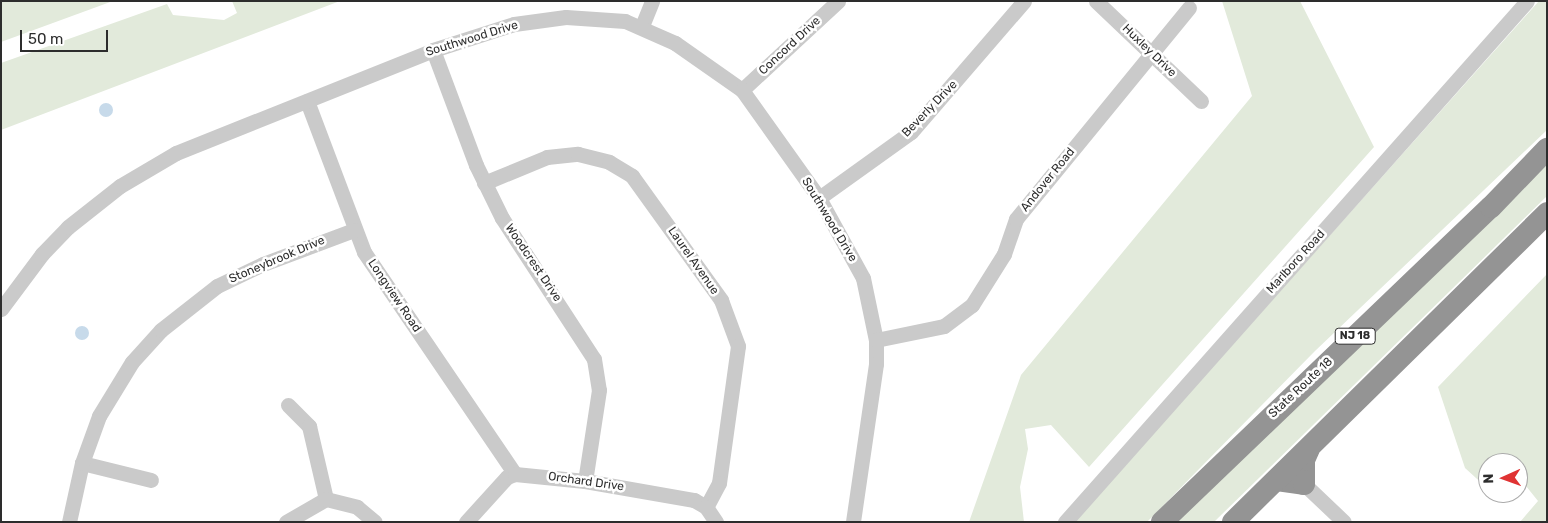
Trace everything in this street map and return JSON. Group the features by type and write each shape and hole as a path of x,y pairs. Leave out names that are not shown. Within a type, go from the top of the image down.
{"highway":[{"name":"State Route 18","path":"1162,522 1491,208 1547,149"},
{"path":"1233,522 1547,214"},
{"path":"1277,480 1304,484 1304,460 1309,449"}],"street":[{"path":"642,26 652,1"},
{"name":"Concord Drive","path":"742,90 838,1"},
{"name":"Beverly Drive","path":"819,198 911,132 1024,1"},
{"name":"Huxley Drive","path":"1096,1 1201,101"},
{"name":"Marlboro Road","path":"1065,522 1527,1"},
{"name":"Andover Road","path":"876,340 944,326 972,305 1004,254 1016,219 1189,8"},
{"name":"Southwood Drive","path":"3,301 68,227 120,186 184,150 433,50 514,24 566,17 625,21 642,26 683,49 742,90 819,198 863,278 876,340 876,364 853,522"},
{"name":"Woodcrest Drive","path":"433,50 484,183 502,218 594,359 599,390 585,481"},
{"name":"Longview Road","path":"307,102 354,230 364,252 515,474"},
{"name":"Laurel Avenue","path":"484,183 548,157 578,154 609,162 632,176 721,300 738,346 719,482 706,507"},
{"name":"Stoneybrook Drive","path":"69,522 82,463 99,416 132,362 180,312 217,286 238,276 354,230"},
{"path":"288,405 309,426 326,499"},
{"path":"82,463 151,480"},
{"path":"466,522 507,477 515,474"},
{"name":"Orchard Drive","path":"515,474 585,481 694,500 706,507"},
{"path":"1304,484 1344,522"},
{"path":"286,522 326,499 357,507 375,522"},
{"path":"706,507 716,522"}],"green space":[{"path":"1,1 113,1 1,42"},
{"path":"232,1 340,1 1,130 1,63 167,4 173,15 224,20 237,13"},
{"path":"1222,1 1300,1 1374,147 1089,467 1051,425 1025,429 1028,449 1020,487 1024,522 969,522 1021,375 1252,96"},
{"path":"1539,1 1547,1 1547,130 1315,351 1147,522 1074,522"},
{"path":"1547,158 1547,196 1214,522 1177,522"},
{"path":"1547,274 1547,522 1520,522 1538,501 1528,488 1528,453 1478,453 1478,480 1465,468 1438,387"}],"water":[{"path":"106,103 111,105 113,110 111,115 106,117 101,115 99,110 101,105"},
{"path":"82,326 87,328 89,333 87,338 82,340 77,338 75,333 77,328"}]}
